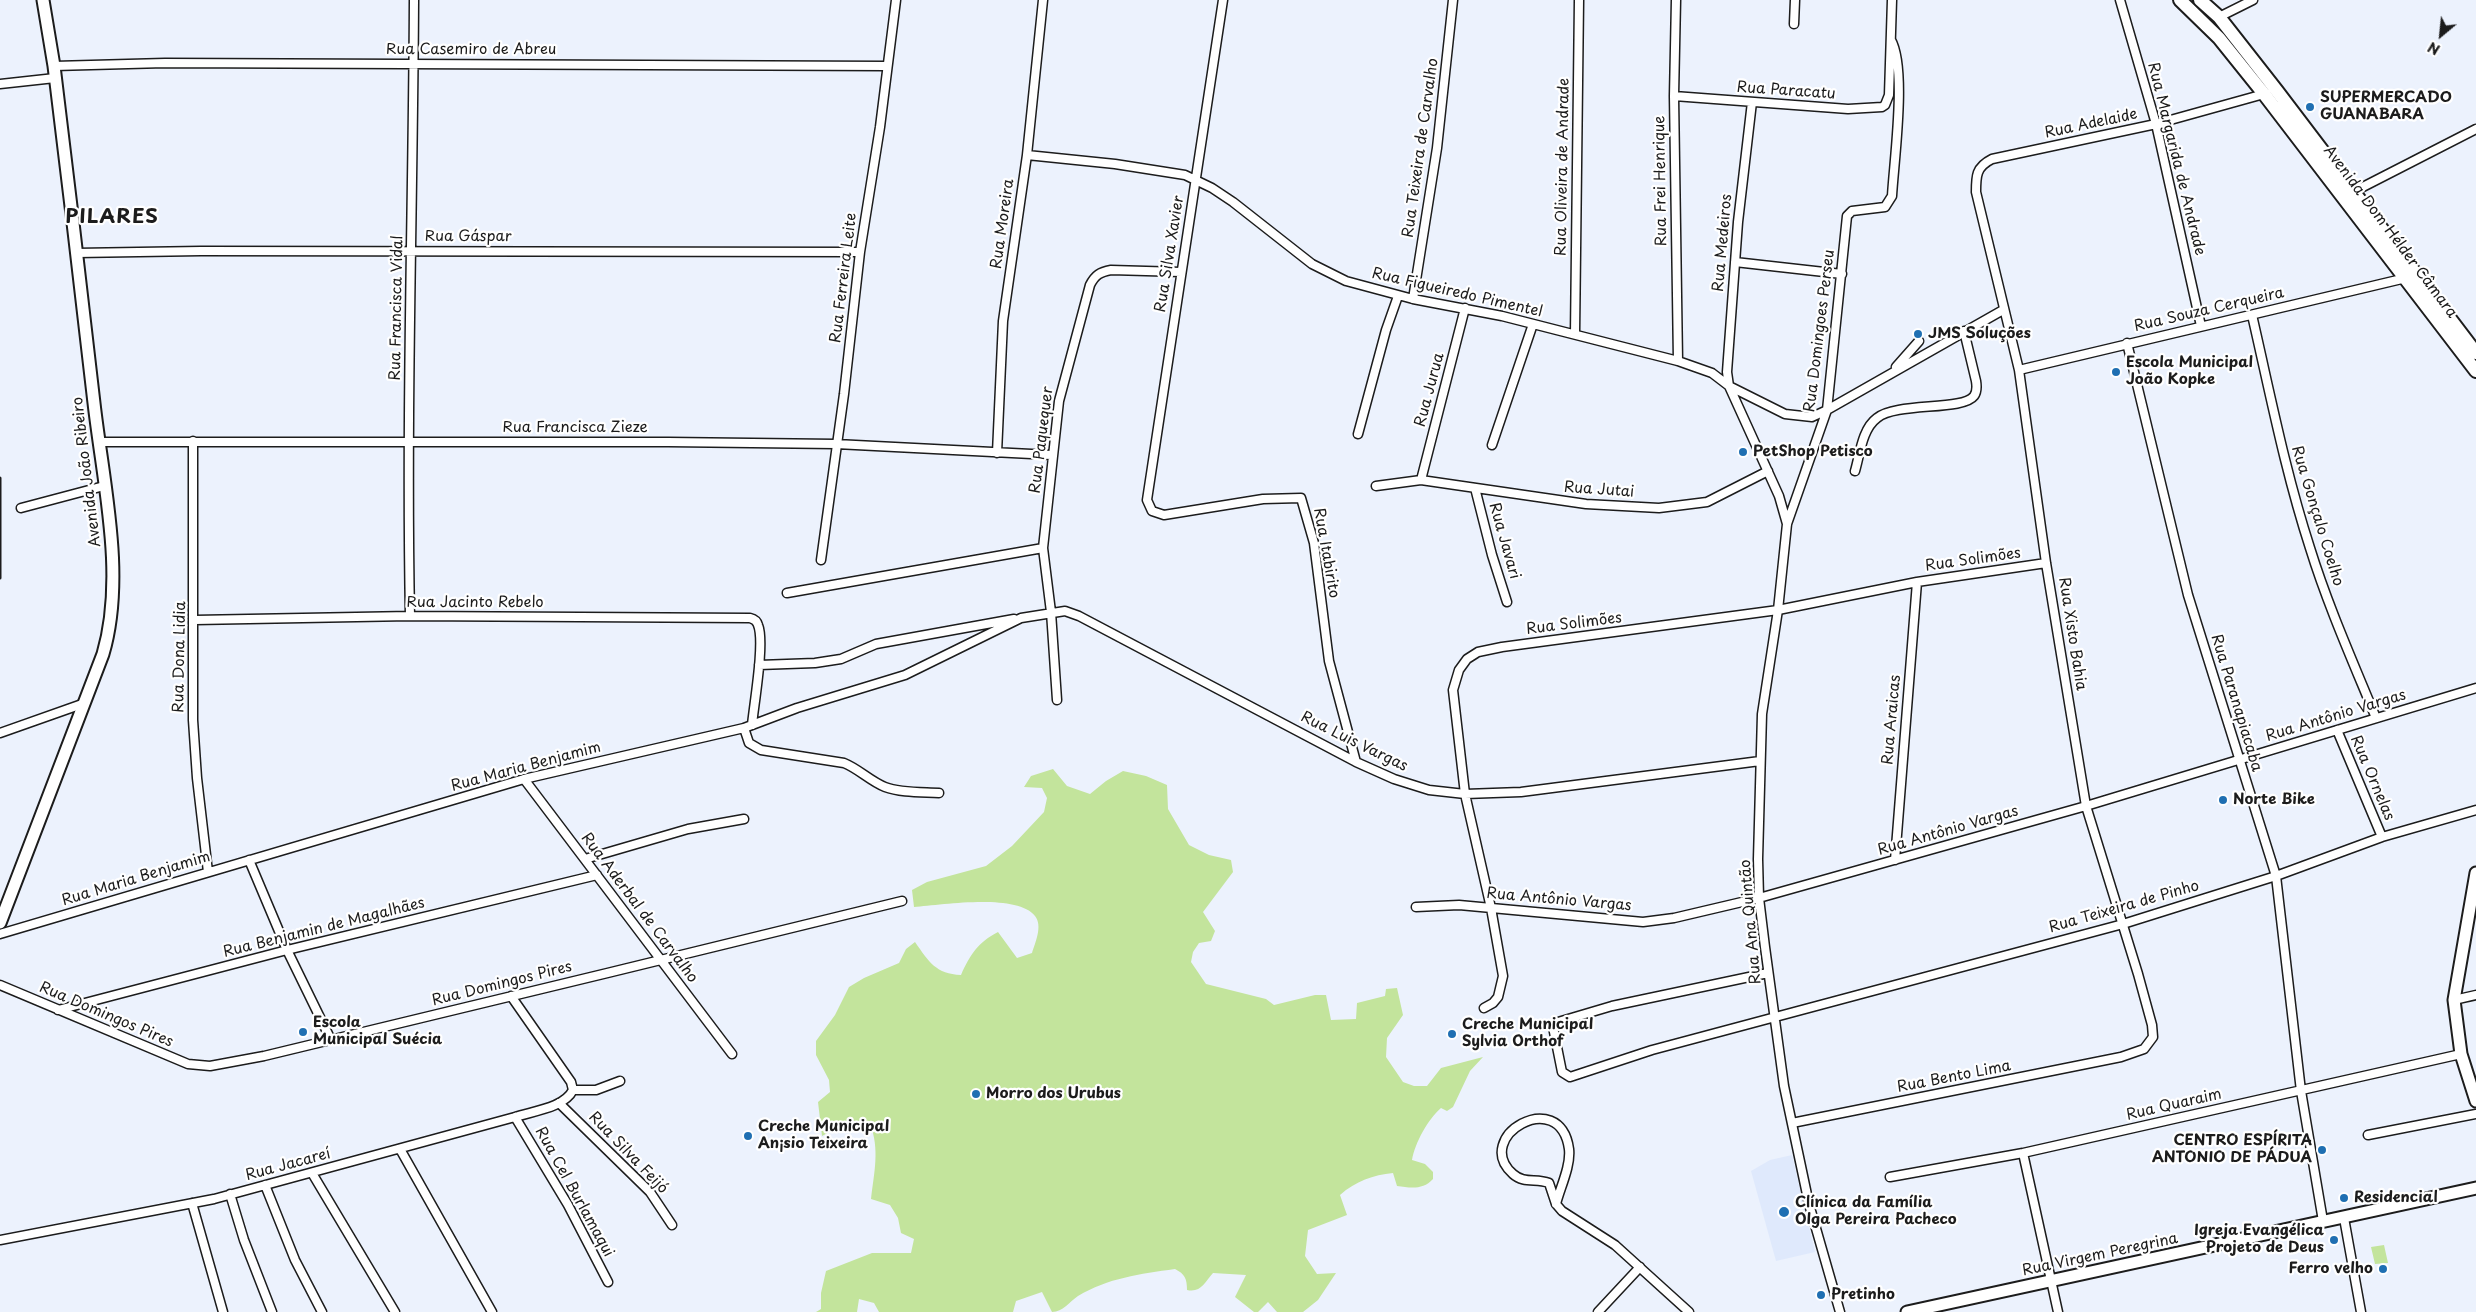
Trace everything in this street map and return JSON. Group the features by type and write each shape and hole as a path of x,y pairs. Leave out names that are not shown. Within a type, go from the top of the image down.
{"main road":[{"name":"Avenida João Ribeiro","path":"0,923 103,654 112,612 114,567 54,66 43,0"},
{"name":"Avenida Dom Hélder Câmara","path":"2180,0 2219,38 2264,94 2476,371"},
{"name":"Avenida Dom Hélder Câmara","path":"2200,0 2219,18 2476,353"},
{"path":"2476,873 2454,1000 2461,1054 2476,1101"},
{"name":"Rua Virgem Peregrina","path":"1906,1312 2476,1188"}],"street":[{"name":"Rua Francisca Vidal","path":"410,616 408,442 413,251 414,0"},
{"name":"Rua Ferreira Leite","path":"821,560 860,252 880,127 896,0"},
{"name":"Rua Moreira","path":"997,453 1003,321 1027,155 1043,0"},
{"name":"Rua Silva Xavier","path":"1152,511 1147,500 1223,0"},
{"name":"Rua Teixeira de Carvalho","path":"1413,300 1437,148 1453,0"},
{"name":"Rua Oliveira de Andrade","path":"1575,334 1579,0"},
{"name":"Rua Frei Henrique","path":"1676,0 1674,96 1678,361"},
{"path":"1794,24 1795,0"},
{"path":"1891,40 1892,0"},
{"name":"Rua Margarida de Andrade","path":"2120,0 2156,124 2201,326"},
{"path":"2219,18 2254,0"},
{"name":"Rua Paracatu","path":"1674,96 1876,109 1885,105 1889,95 1891,40"},
{"name":"Rua Domingoes Perseu","path":"1787,524 1827,410 1847,216 1852,210 1878,209 1888,204 1892,196 1900,78 1896,50 1891,40"},
{"name":"Rua Casemiro de Abreu","path":"54,66 109,63 887,66"},
{"path":"0,84 55,78"},
{"name":"Rua Adelaide","path":"1976,192 1976,175 1979,168 1992,159 2156,124 2264,94"},
{"name":"Rua Medeiros","path":"1728,386 1728,358 1735,262 1752,102"},
{"path":"2353,192 2476,129"},
{"name":"Rua Figueiredo Pimentel","path":"1027,155 1166,171 1195,180 1232,202 1312,264 1346,281 1413,300 1465,308 1678,361 1712,373 1728,386 1786,414 1812,417 1827,410 2003,310"},
{"name":"Rua Xisto Bahia","path":"1976,192 2019,370 2046,563 2086,806 2152,1025 2153,1037 2144,1049 2121,1057"},
{"name":"Rua Gáspar","path":"76,253 413,251 860,252"},
{"path":"1735,262 1842,274"},
{"name":"Rua Paquequer","path":"1057,700 1052,612 1043,548 1051,456 1065,375 1094,277 1102,272 1111,270 1181,272"},
{"name":"Rua Souza Cerqueira","path":"2019,370 2406,278"},
{"path":"1358,434 1386,330 1398,296"},
{"name":"Rua Jurua","path":"1421,480 1465,308"},
{"name":"Rua Gonçalo Coelho","path":"2252,315 2286,466 2310,548 2340,631 2376,718"},
{"path":"1492,445 1533,324"},
{"path":"1855,471 1867,430 1877,418 1884,414 1912,408 1963,403 1974,397 1977,389 1964,331"},
{"name":"Rua Figueiredo Pimentel","path":"1887,375 1920,341"},
{"name":"Rua Paranapiacaba","path":"2127,343 2188,595 2276,876 2301,1091 2323,1221"},
{"path":"1728,386 1768,471 1787,524"},
{"name":"Rua Dona Lidia","path":"193,441 195,753 208,872"},
{"name":"Rua Francisca Zieze","path":"98,442 576,441 836,444 1051,456"},
{"name":"Rua Jutai","path":"1376,486 1421,480 1586,504 1659,508 1707,502 1768,471"},
{"path":"21,508 104,486"},
{"name":"Rua Javari","path":"1475,488 1492,555 1507,602"},
{"name":"Rua Itabirito","path":"1152,511 1164,515 1263,499 1301,498 1314,543 1329,661 1356,762"},
{"name":"Rua Ana Quintão","path":"1787,524 1778,610 1762,714 1759,898 1768,973 1792,1123 1809,1204 1840,1312"},
{"path":"787,592 1043,548"},
{"name":"Rua Solimões","path":"1484,1008 1493,1003 1498,997 1503,976 1491,908 1465,794 1453,690 1459,670 1467,660 1478,652 1502,647 1778,610 1917,582 2046,563"},
{"name":"Rua Araicas","path":"1895,860 1917,582"},
{"name":"Rua Luis Vargas","path":"1052,612 1065,611 1079,616 1356,762 1394,779 1421,787 1465,794 1521,792 1760,761"},
{"name":"Rua Maria Benjamim","path":"0,934 524,779 748,726 797,708 905,676 1021,618 1052,612"},
{"name":"Rua Jacinto Rebelo","path":"195,620 410,616 744,617 755,620 759,629 759,665"},
{"path":"940,793 893,789 883,786 853,766 844,763 761,750 749,743 748,726 759,665 841,659 876,644 1021,618"},
{"name":"Rua Antônio Vargas","path":"1416,907 1459,905 1643,922 1674,918 1759,898 2086,806 2476,688"},
{"path":"0,733 84,702"},
{"name":"Rua Ornelas","path":"2337,730 2382,837"},
{"name":"Rua Aderbal de Carvalho","path":"524,779 732,1054"},
{"name":"Rua Teixeira de Pinho","path":"1768,973 1612,1006 1558,1022 1553,1027 1562,1072 1570,1076 1652,1050 2123,924 2276,876 2382,837 2476,810"},
{"path":"585,860 688,829 744,819"},
{"path":"249,860 287,950 331,1040"},
{"name":"Rua Benjamin de Magalhães","path":"58,1010 287,950 597,875"},
{"name":"Rua Domingos Pires","path":"0,985 188,1064 210,1066 264,1056 661,960 744,942 902,901"},
{"path":"511,996 571,1082 573,1090 596,1090 620,1081"},
{"path":"2454,1000 2476,996"},
{"name":"Rua Quaraim","path":"1890,1177 2024,1153 2461,1054"},
{"name":"Rua Bento Lima","path":"1792,1123 2121,1057"},
{"name":"Rua Jacareí","path":"0,1240 192,1203 312,1173 515,1117 559,1103 571,1095 573,1090"},
{"name":"Rua Silva Feijó","path":"559,1103 650,1192 672,1225"},
{"path":"2368,1135 2476,1114"},
{"name":"Rua Cel Burlamaqui","path":"515,1117 568,1205 608,1282"},
{"path":"1556,1204 1569,1149 1565,1137 1557,1125 1545,1120 1532,1118 1518,1125 1508,1134 1502,1154 1507,1168 1514,1176 1525,1181 1549,1183 1556,1204 1572,1218 1583,1223 1615,1245 1689,1312"},
{"path":"400,1149 492,1312"},
{"path":"2024,1153 2058,1312"},
{"path":"312,1173 395,1312"},
{"path":"265,1185 295,1260 322,1312"},
{"path":"230,1194 244,1240 272,1312"},
{"path":"192,1203 223,1312"},
{"path":"2344,1218 2361,1312"},
{"path":"1598,1312 1640,1268"}],"shaded area":[{"name":"Clínica da Família Olga Pereira Pacheco","path":"1792,1155 1815,1252 1776,1261 1751,1171 1770,1160"}],"green space":[{"path":"1053,769 1067,786 1090,794 1106,781 1123,771 1146,776 1167,785 1168,809 1189,845 1209,855 1231,860 1233,872 1203,912 1215,931 1211,941 1199,943 1193,952 1191,962 1206,984 1266,999 1274,1005 1315,995 1326,995 1331,1020 1356,1019 1357,1003 1385,996 1386,989 1397,988 1403,1015 1387,1038 1386,1057 1403,1082 1414,1086 1427,1086 1441,1068 1483,1057 1470,1071 1453,1107 1447,1111 1441,1108 1436,1113 1416,1146 1412,1160 1425,1164 1433,1172 1433,1179 1429,1183 1421,1187 1412,1188 1397,1186 1393,1173 1365,1180 1352,1186 1340,1195 1347,1215 1308,1230 1305,1256 1317,1274 1336,1273 1318,1300 1303,1312 1277,1312 1268,1302 1258,1312 1254,1312 1235,1297 1246,1275 1213,1273 1196,1290 1187,1290 1185,1277 1175,1269 1137,1275 1101,1285 1078,1296 1063,1309 1056,1312 1052,1312 1042,1292 1016,1301 1013,1312 879,1312 874,1303 859,1299 857,1312 816,1312 821,1309 821,1293 826,1271 872,1253 911,1253 914,1239 901,1233 898,1218 890,1205 871,1199 876,1152 870,1124 859,1121 842,1121 833,1130 822,1136 818,1102 830,1092 829,1080 816,1055 816,1041 835,1015 849,987 864,978 899,963 906,949 915,942 934,966 945,972 961,975 975,950 985,940 998,932 1017,958 1032,953 1038,934 1038,925 1035,916 1026,909 1012,905 978,902 914,907 912,890 927,882 986,866 1012,846 1044,812 1047,798 1042,788 1024,787 1031,776"},
{"path":"2384,1245 2388,1263 2375,1264 2371,1247"}],"railway":[{"path":"0,478 0,578"}],"place":[{"name":"SUPERMERCADO GUANABARA","path":"2310,107"},
{"name":"JMS Soluções","path":"1918,334"},
{"name":"Escola Municipal João Kopke","path":"2116,372"},
{"name":"PetShop Petisco","path":"1743,452"},
{"name":"Norte Bike","path":"2223,800"},
{"name":"Escola Municipal Suécia","path":"303,1032"},
{"name":"Creche Municipal Sylvia Orthof","path":"1452,1034"},
{"name":"Morro dos Urubus","path":"976,1094"},
{"name":"Creche Municipal An¡sio Teixeira","path":"748,1136"},
{"name":"CENTRO ESPÍRITA ANTONIO DE PÁDUA","path":"2322,1150"},
{"name":"Residencial","path":"2344,1198"},
{"name":"Clínica da Família Olga Pereira Pacheco","path":"1784,1212"},
{"name":"Igreja Evangélica Projeto de Deus","path":"2334,1240"},
{"name":"Ferro velho","path":"2383,1269"},
{"name":"Pretinho","path":"1821,1295"}],"district":[{"name":"PILARES","path":"112,217"}]}
